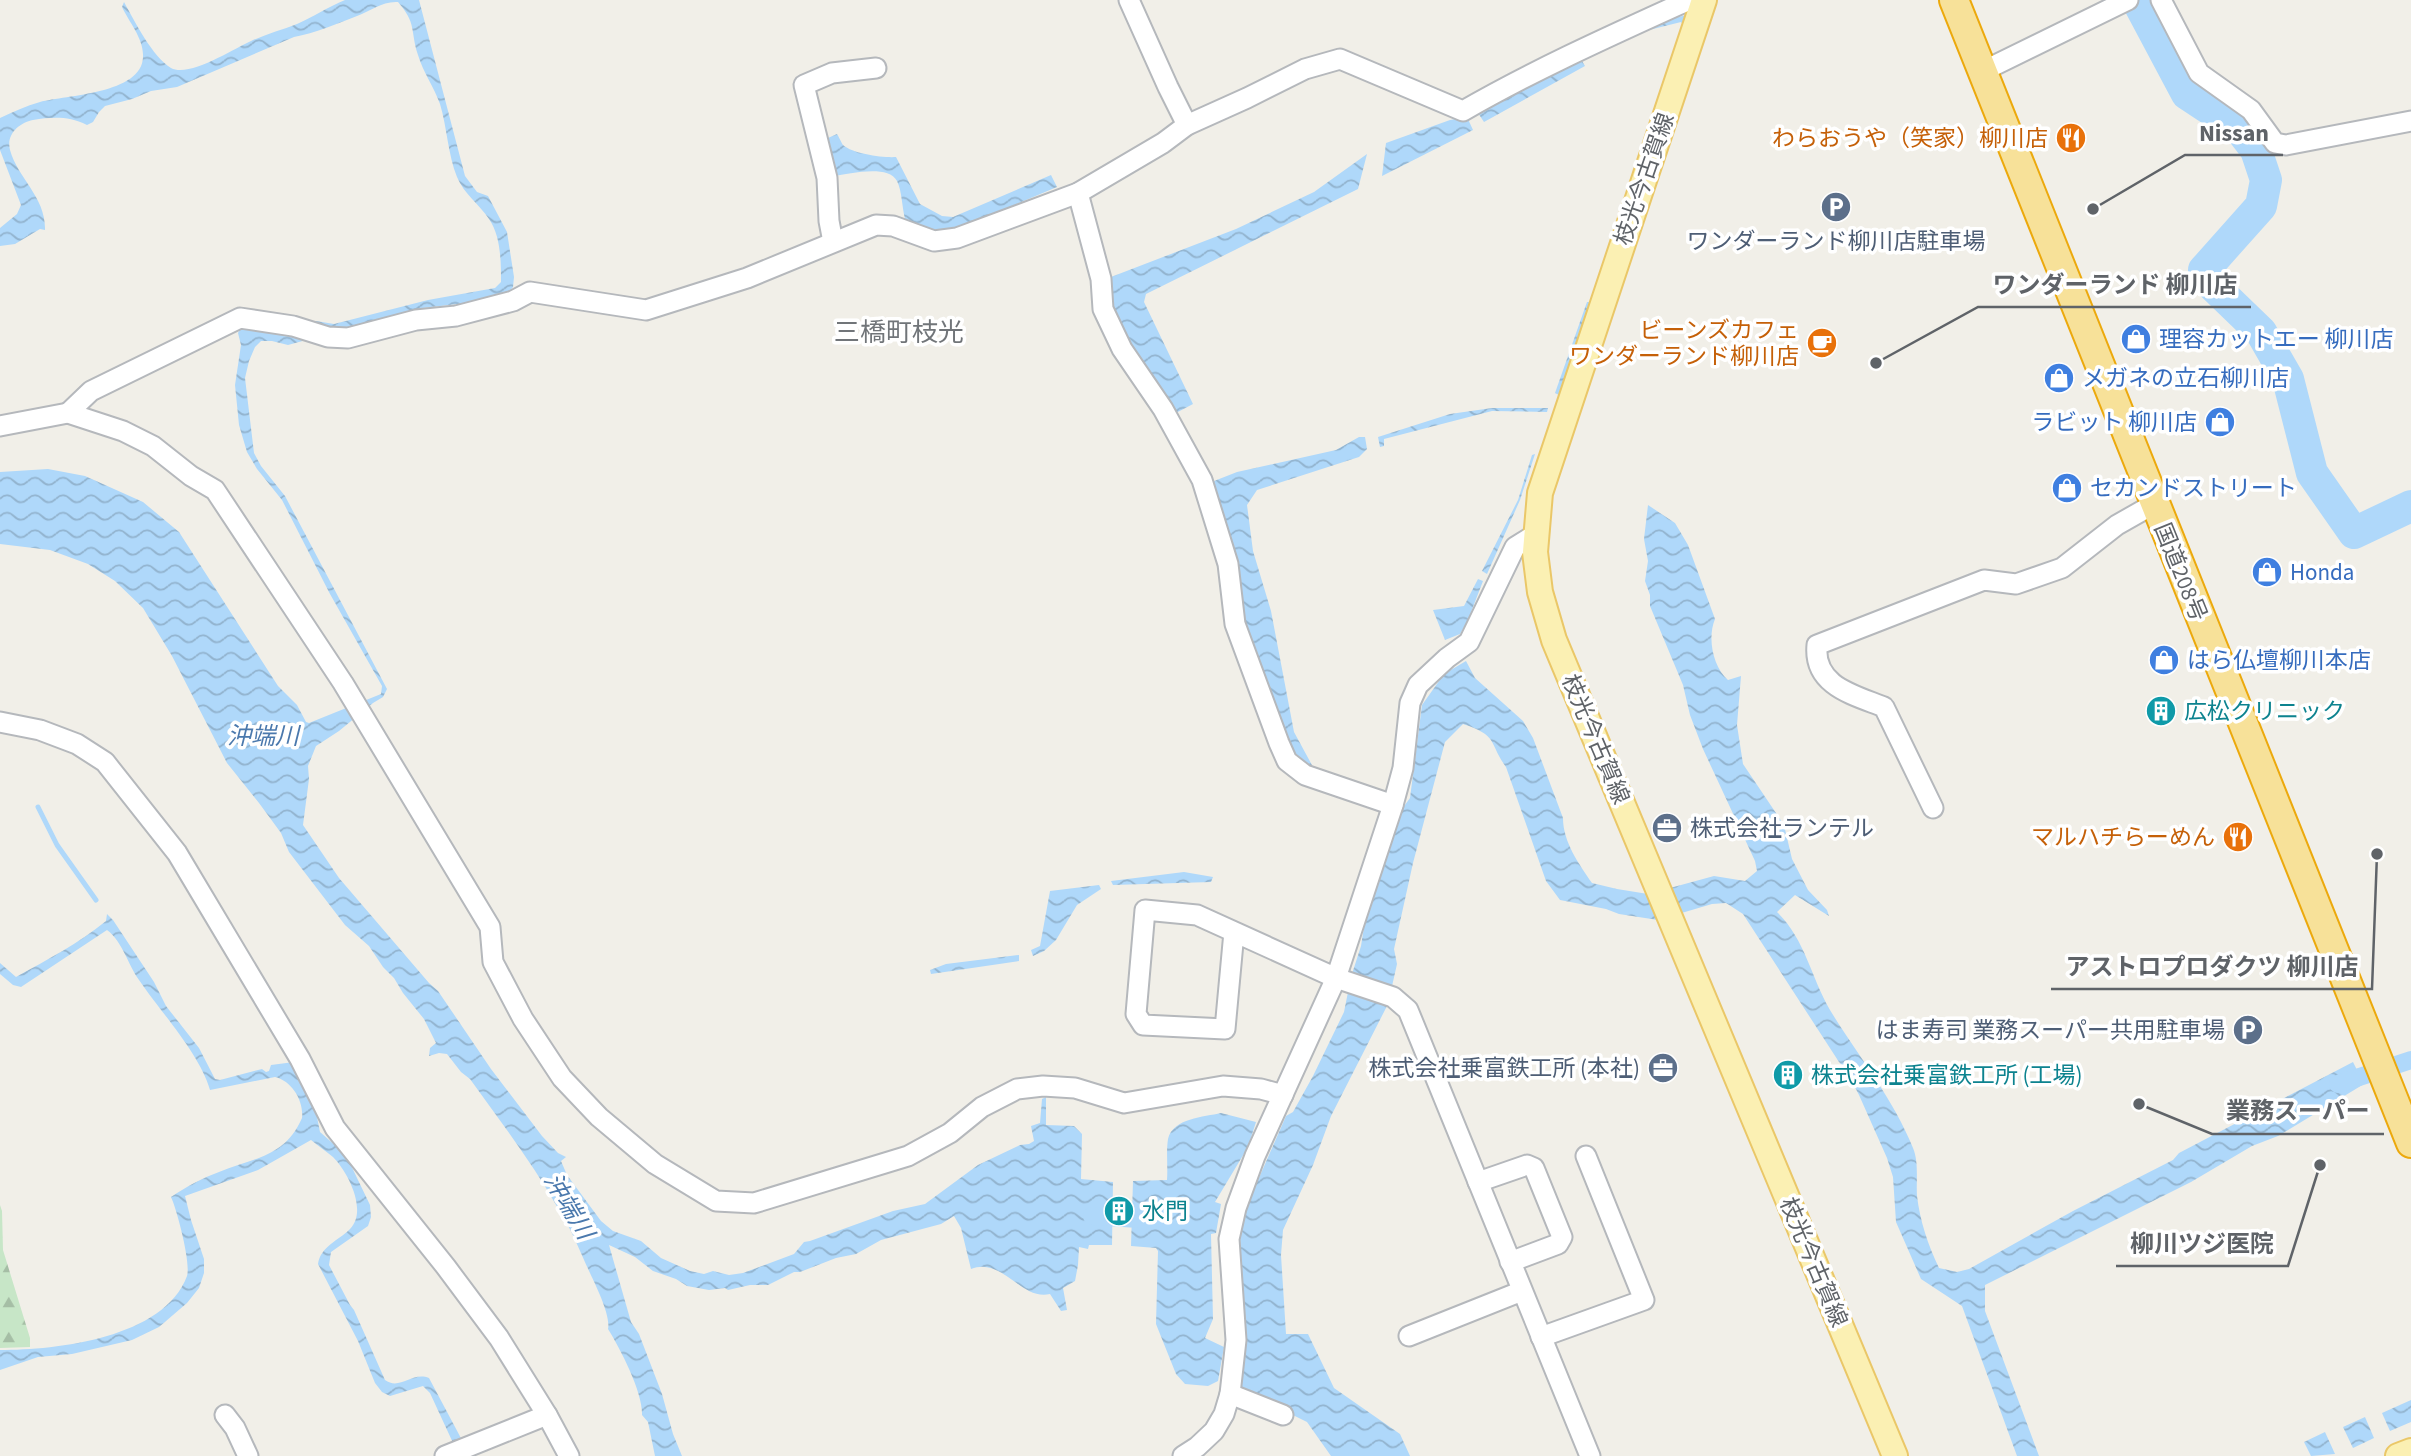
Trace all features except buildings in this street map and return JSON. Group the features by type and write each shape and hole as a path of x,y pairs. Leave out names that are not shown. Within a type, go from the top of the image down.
{"highway":[{"name":"国道208号","path":"1954,0 2411,1143"}],"main road":[{"name":"枝光今古賀線","path":"1704,0 1540,492 1535,552 1540,592 1554,640 1895,1456"},
{"path":"2398,1456 2411,1451"}],"street":[{"path":"1129,0 1187,125"},
{"path":"68,413 91,391 240,318 293,326 328,337 348,338 416,320 456,316 513,301 530,292 646,310 747,278 876,225 893,226 934,241 957,238 1078,193 1163,143 1187,125 1247,99 1305,69 1340,59 1462,111 1582,48 1689,0"},
{"path":"1981,72 2129,0"},
{"path":"2161,0 2199,73 2251,110 2275,143 2286,145 2411,121"},
{"path":"833,242 827,178 804,85 832,73 876,68"},
{"path":"1078,193 1101,279 1102,309 1122,349 1163,409 1202,480 1228,564 1235,624 1287,761 1305,775 1393,805"},
{"path":"0,426 68,413 123,431 153,446 191,476 215,490 343,683 489,927 493,962 523,1020 562,1078 598,1117 655,1164 716,1201 754,1203 908,1156 950,1133 982,1107 1017,1089 1043,1086 1075,1088 1124,1103 1223,1086 1261,1089 1283,1095"},
{"path":"1933,808 1884,707 1843,691 1823,675 1816,659 1817,645 1984,580 2016,584 2062,568 2117,525 2154,504"},
{"path":"1184,1456 1214,1431 1224,1414 1230,1394 1236,1340 1229,1239 1243,1185 1336,978 1403,768 1410,703 1418,685 1469,642 1514,547 1536,534"},
{"path":"0,722 40,730 77,744 105,762 129,792 184,864 300,1059 335,1128 499,1338 569,1456"},
{"path":"1234,932 1225,1029 1143,1026 1136,1014 1145,910 1197,915 1336,978 1393,997 1408,1010 1590,1456"},
{"path":"1541,1337 1644,1300 1586,1156"},
{"path":"1478,1182 1527,1165 1534,1168 1562,1237 1558,1244 1510,1262"},
{"path":"1409,1336 1522,1291"},
{"path":"1230,1394 1283,1415"},
{"path":"225,1415 248,1456"},
{"path":"454,1451 547,1415"}],"green space":[{"path":"0,1205 3,1250 30,1338 30,1347 0,1348"}],"water":[{"name":"沖端川","path":"345,0 419,0 465,176 477,192 488,196 507,232 514,277 513,287 509,292 492,300 423,308 288,345 261,341 249,361 245,378 254,453 285,496 387,689 383,697 316,746 308,766 303,825 339,878 438,991 491,1069 542,1136 558,1153 566,1157 561,1161 567,1175 601,1221 613,1231 641,1241 661,1258 690,1271 704,1274 713,1271 729,1275 743,1273 794,1254 804,1242 893,1211 925,1204 978,1165 1020,1145 1029,1144 1034,1141 1031,1126 1040,1123 1042,1099 1046,1097 1046,1125 1074,1126 1082,1134 1081,1179 1113,1182 1112,1245 1089,1245 1088,1249 1079,1247 1075,1281 1063,1288 1067,1310 1061,1311 1050,1294 1030,1291 992,1268 971,1269 961,1228 954,1216 941,1224 881,1240 856,1254 794,1272 768,1285 750,1285 728,1290 687,1286 653,1271 635,1257 609,1245 631,1322 639,1334 662,1394 682,1456 655,1456 648,1422 642,1415 639,1395 625,1360 608,1329 602,1301 572,1233 549,1193 470,1079 447,1054 429,1056 430,1048 436,1043 424,1019 369,946 345,925 289,852 281,833 227,763 172,656 143,608 115,581 88,564 50,550 0,544 0,472 48,469 85,476 143,502 179,532 278,686 297,705 306,722 381,694 382,686 330,594 282,500 247,452 239,425 235,385 241,345 238,333 240,329 261,328 296,338 316,321 334,324 428,300 495,288 501,282 500,249 496,233 489,219 457,177 440,104 420,61 411,22 398,2 382,5 334,25 294,37 177,87 151,91 105,106 93,122 87,125 60,118 33,120 23,124 12,134 10,150 41,208 45,230 40,229 15,244 0,246 0,228 17,214 21,205 0,150 0,118 40,102 101,91 130,79 139,69 143,50 139,37 122,7 124,2 157,55 171,68 179,70 211,61"},
{"path":"1687,15 1685,27 1681,22 1645,31 1582,61 1585,66 1484,122 1478,113 1535,78 1643,25"},
{"path":"1467,117 1473,130 1382,176 1386,143 1450,120"},
{"path":"837,134 843,145 854,151 896,157 920,204 942,216 953,217 1051,175 1057,187 957,229 936,232 905,219 899,185 892,176 868,171 834,176 828,138"},
{"path":"1367,154 1358,189 1146,294 1144,302 1193,404 1174,414 1108,304 1111,277 1236,229 1314,192"},
{"path":"1587,302 1591,302 1559,395 1555,393"},
{"path":"1492,408 1548,408 1547,412 1492,411 1384,439 1384,446 1380,447 1378,437 1450,414"},
{"path":"1359,437 1365,437 1367,449 1359,457 1257,490 1247,505 1253,551 1271,611 1294,732 1313,767 1293,752 1244,635 1238,567 1209,483 1237,472 1336,450"},
{"path":"1535,454 1520,500 1487,574 1482,571 1518,500 1532,455"},
{"path":"1648,505 1675,523 1688,545 1715,619 1712,643 1715,660 1728,680 1741,676 1737,725 1743,764 1784,825 1792,859 1808,890 1827,910 1829,916 1795,895 1777,912 1801,946 1830,1010 1885,1094 1905,1130 1916,1159 1917,1196 1922,1224 1939,1268 1957,1272 1969,1269 2073,1211 2173,1160 2179,1153 2353,1062 2364,1084 2278,1136 2252,1146 2191,1182 1985,1285 1985,1311 2039,1456 2017,1456 1962,1306 1921,1279 1896,1222 1893,1177 1859,1095 1845,1068 1743,914 1726,903 1712,904 1658,920 1560,900 1546,881 1506,767 1488,736 1463,724 1445,742 1413,863 1394,949 1397,964 1388,1004 1331,1116 1313,1165 1283,1230 1281,1255 1286,1334 1308,1334 1334,1388 1400,1434 1410,1456 1331,1456 1307,1422 1242,1390 1240,1232 1248,1203 1286,1116 1293,1112 1344,1012 1384,858 1399,813 1410,798 1422,705 1444,674 1466,661 1475,678 1523,721 1533,738 1563,818 1569,844 1592,883 1648,894 1714,876 1745,881 1757,871 1755,861 1703,749 1690,715 1683,685 1650,606 1650,595 1645,581 1648,561 1644,539"},
{"path":"1478,579 1483,581 1468,620 1460,634 1445,640 1433,610 1464,606"},
{"path":"1184,872 1213,877 1211,882 1113,885 1111,881"},
{"path":"1099,885 1101,889 1077,905 1056,940 1044,951 1033,956 1031,950 1040,946 1050,891"},
{"path":"107,914 154,982 166,1006 199,1048 215,1079 262,1069 266,1072 271,1065 294,1062 313,1097 320,1132 346,1155 370,1205 371,1217 368,1226 331,1252 329,1265 354,1310 385,1380 396,1383 417,1377 429,1378 463,1442 454,1445 430,1393 423,1386 390,1396 382,1392 375,1383 358,1341 318,1264 326,1248 350,1229 355,1221 357,1212 354,1192 339,1164 311,1140 258,1170 185,1196 204,1259 204,1273 199,1288 187,1303 159,1327 132,1340 72,1354 38,1357 0,1370 0,1350 78,1343 133,1327 156,1314 175,1297 188,1269 180,1224 171,1197 206,1177 277,1149 287,1141 302,1118 296,1093 287,1083 275,1077 210,1090 189,1048 139,980 117,941 107,930 21,987 13,985 0,974 0,963 16,977 96,929 106,921"},
{"path":"1019,955 1019,961 931,974 930,970 946,964"},
{"path":"1221,1113 1256,1122 1248,1147 1215,1202 1221,1204 1216,1233 1211,1234 1213,1319 1205,1338 1224,1347 1218,1381 1208,1386 1185,1384 1176,1374 1156,1324 1158,1251 1156,1248 1131,1246 1133,1181 1167,1180 1167,1144 1171,1132 1182,1123"},
{"path":"2411,1400 2411,1422 2390,1431 2382,1413"},
{"path":"2365,1417 2374,1438 2353,1448 2343,1427"},
{"path":"2325,1432 2335,1454 2311,1456 2304,1442"}],"waterway":[{"path":"2137,0 2187,94 2240,129 2256,150 2266,180 2261,206 2204,270 2204,277 2261,332 2288,379 2312,473 2354,533 2411,506"},
{"path":"38,807 57,845 96,900"},
{"path":"2338,1084 2411,1060"},
{"path":"1092,1216 1154,1220"}],"place":[{"name":"わらおうや（笑家）柳川店","path":"2071,138"},
{"name":"ワンダーランド柳川店駐車場","path":"1836,207"},
{"name":"Nissan","path":"2093,209"},
{"name":"理容カットエー 柳川店","path":"2136,339"},
{"name":"ビーンズカフェ ワンダーランド柳川店","path":"1822,343"},
{"name":"ワンダーランド 柳川店","path":"1876,363"},
{"name":"メガネの立石柳川店","path":"2059,378"},
{"name":"ラビット 柳川店","path":"2220,422"},
{"name":"セカンドストリート","path":"2067,488"},
{"name":"Honda","path":"2267,572"},
{"name":"はら仏壇柳川本店","path":"2164,660"},
{"name":"広松クリニック","path":"2161,711"},
{"name":"株式会社ランテル","path":"1667,828"},
{"name":"マルハチらーめん","path":"2238,837"},
{"name":"アストロプロダクツ 柳川店","path":"2377,854"},
{"name":"はま寿司 業務スーパー共用駐車場","path":"2248,1030"},
{"name":"株式会社乗富鉄工所 (本社)","path":"1663,1068"},
{"name":"株式会社乗富鉄工所 (工場)","path":"1788,1075"},
{"name":"業務スーパー","path":"2139,1104"},
{"name":"柳川ツジ医院","path":"2320,1165"},
{"name":"水門","path":"1119,1211"}],"district":[{"name":"三橋町枝光","path":"899,332"}]}
